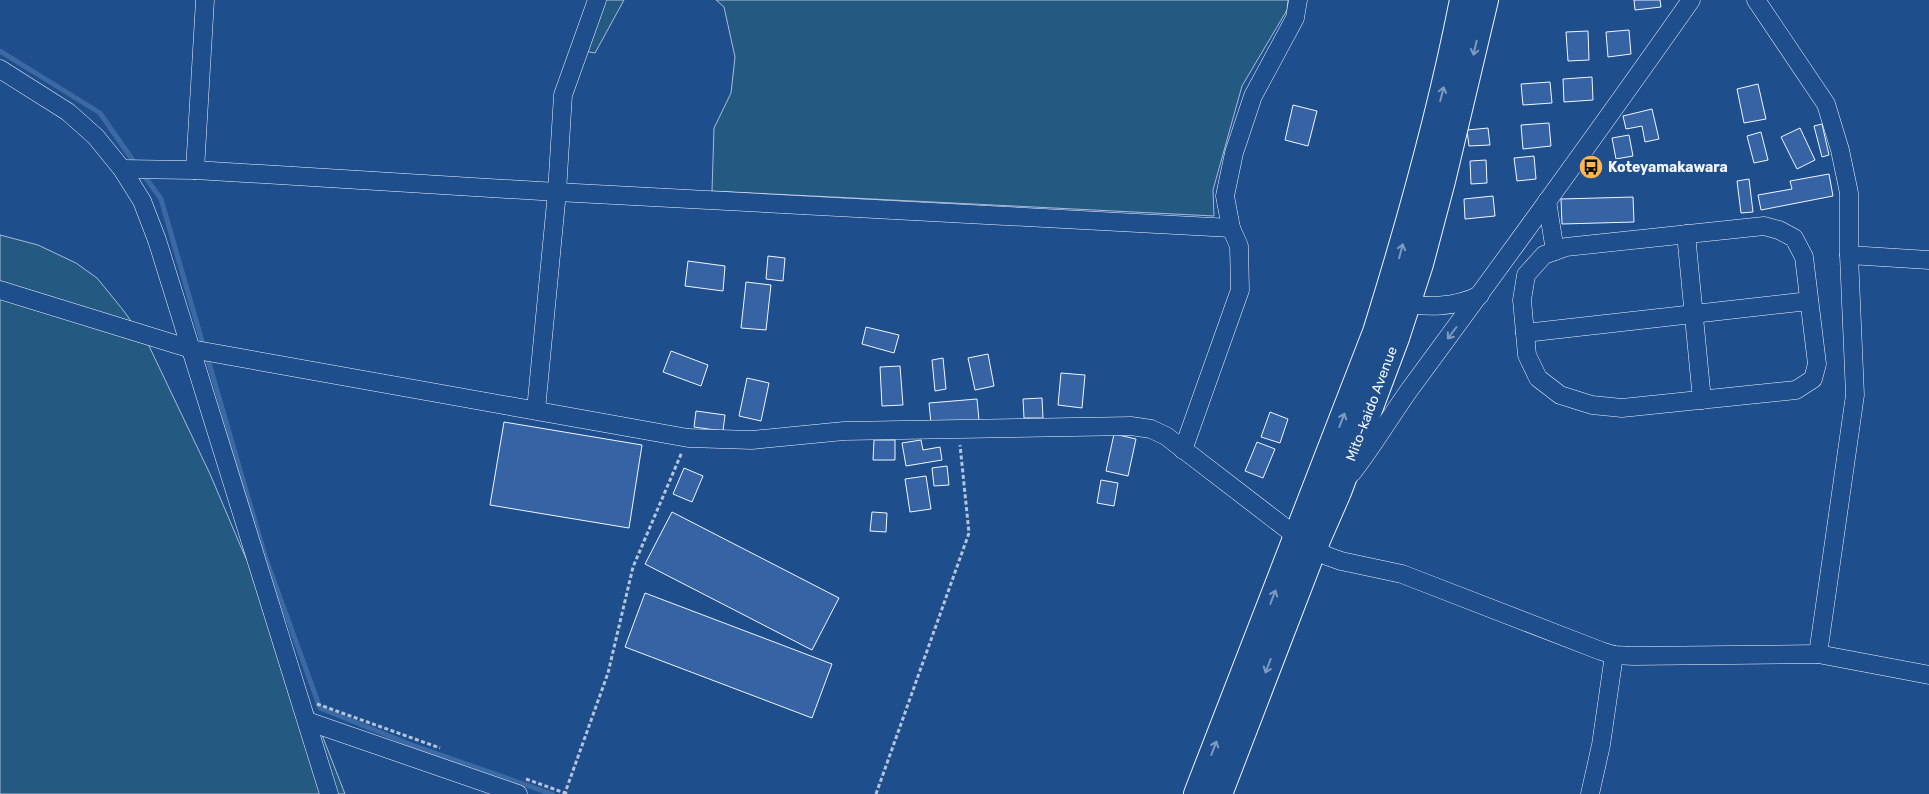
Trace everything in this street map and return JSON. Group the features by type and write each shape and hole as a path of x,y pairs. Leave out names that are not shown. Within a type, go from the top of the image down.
{"highway":[{"name":"Mito-kaido Avenue","path":"1197,794 1305,542 1338,492 1397,301 1463,0"},
{"name":"Mito-kaido Avenue","path":"1219,794 1374,337 1397,301 1423,251 1451,146 1484,0"}],"street":[{"path":"195,170 205,0"},
{"path":"536,410 557,192 563,95 597,0"},
{"path":"1183,450 1240,290 1239,246 1231,228 1225,196 1234,153 1254,96 1295,18 1298,0"},
{"path":"1338,492 1373,446 1408,392 1481,294 1691,0"},
{"path":"1756,0 1826,104 1840,150 1849,193 1849,255 1855,395 1818,654"},
{"path":"0,69 68,112 96,137 122,168 142,201 157,240 329,794"},
{"path":"122,168 195,170 557,192 1231,228"},
{"path":"1548,201 1555,251"},
{"path":"1764,226 1786,234 1794,238 1804,257 1817,364 1813,379 1796,390 1622,408 1592,405 1560,394 1538,378 1528,355 1522,300 1526,275 1544,255 1555,251 1566,247 1764,226"},
{"path":"1686,234 1702,400"},
{"path":"1849,255 1929,260"},
{"path":"0,290 191,349 688,438 752,440 844,431 1131,426 1151,429 1166,436 1305,542 1327,556 1341,561 1402,574 1614,655 1818,654 1929,675"},
{"path":"1397,301 1430,306 1448,305 1472,299 1481,294"},
{"path":"1525,332 1809,300"},
{"path":"1590,794 1601,746 1614,655"},
{"path":"306,721 518,794"}],"path":[{"path":"876,794 969,533 959,429"},
{"path":"567,794 608,673 633,567 688,438"}],"shaded area":[{"path":"602,0 624,0 595,53 584,51"},
{"path":"716,0 1288,0 1287,10 1242,86 1213,190 1214,216 712,191 714,128 731,93 735,57 724,7"},
{"path":"0,235 38,245 76,263 97,278 149,346 210,474 301,681 345,794 0,794"}],"building":[{"path":"1634,0 1660,0 1661,7 1635,10"},
{"path":"1629,30 1631,54 1608,57 1606,32"},
{"path":"1588,31 1589,60 1568,61 1566,32"},
{"path":"1592,77 1593,100 1564,102 1563,79"},
{"path":"1550,82 1552,103 1523,105 1521,84"},
{"path":"1758,84 1766,119 1744,123 1737,89"},
{"path":"1293,105 1317,111 1308,146 1285,140"},
{"path":"1652,109 1659,139 1645,142 1642,126 1626,129 1623,116"},
{"path":"1549,123 1551,146 1523,149 1521,125"},
{"path":"1822,124 1829,155 1822,157 1814,126"},
{"path":"1488,128 1490,145 1469,146 1467,130"},
{"path":"1800,128 1815,160 1797,169 1781,137"},
{"path":"1761,132 1768,160 1754,163 1747,136"},
{"path":"1629,135 1633,156 1616,159 1612,138"},
{"path":"1534,156 1536,179 1517,181 1514,158"},
{"path":"1486,160 1487,183 1471,184 1470,161"},
{"path":"1829,174 1833,196 1761,210 1758,195 1792,189 1790,181"},
{"path":"1749,179 1753,212 1741,213 1737,181"},
{"path":"1493,196 1495,216 1465,219 1464,199"},
{"path":"1633,197 1634,222 1562,224 1561,199"},
{"path":"768,256 785,258 783,281 766,279"},
{"path":"688,261 725,266 723,291 685,286"},
{"path":"746,282 771,285 766,330 741,328"},
{"path":"866,327 899,335 894,353 862,344"},
{"path":"671,351 708,365 701,386 663,372"},
{"path":"988,354 994,386 975,390 968,358"},
{"path":"943,358 946,389 935,391 932,360"},
{"path":"900,366 903,405 882,406 880,367"},
{"path":"1061,373 1085,375 1082,408 1058,405"},
{"path":"747,378 769,383 761,421 739,416"},
{"path":"1042,398 1043,418 1024,418 1023,399"},
{"path":"977,399 979,420 931,424 929,403"},
{"path":"696,411 725,415 723,431 694,427"},
{"path":"1270,412 1288,419 1280,443 1261,437"},
{"path":"504,422 642,445 629,528 490,505"},
{"path":"1114,434 1136,439 1128,476 1106,471"},
{"path":"874,440 895,440 895,460 873,460"},
{"path":"921,440 923,450 940,447 942,460 906,466 902,443"},
{"path":"1257,442 1275,449 1263,478 1245,471"},
{"path":"947,466 949,485 934,486 932,468"},
{"path":"684,468 703,476 692,502 673,494"},
{"path":"926,476 931,509 910,512 905,479"},
{"path":"1101,480 1118,483 1114,506 1097,503"},
{"path":"672,512 839,598 812,650 645,564"},
{"path":"872,512 887,513 886,532 870,531"},
{"path":"645,593 832,664 812,718 625,647"}],"waterway":[{"path":"0,51 100,113 136,165"},
{"path":"143,174 161,199 204,348"},
{"path":"207,356 265,556 320,708 409,744 552,794"}],"place":[{"name":"Koteyamakawara","path":"1591,167"}]}
